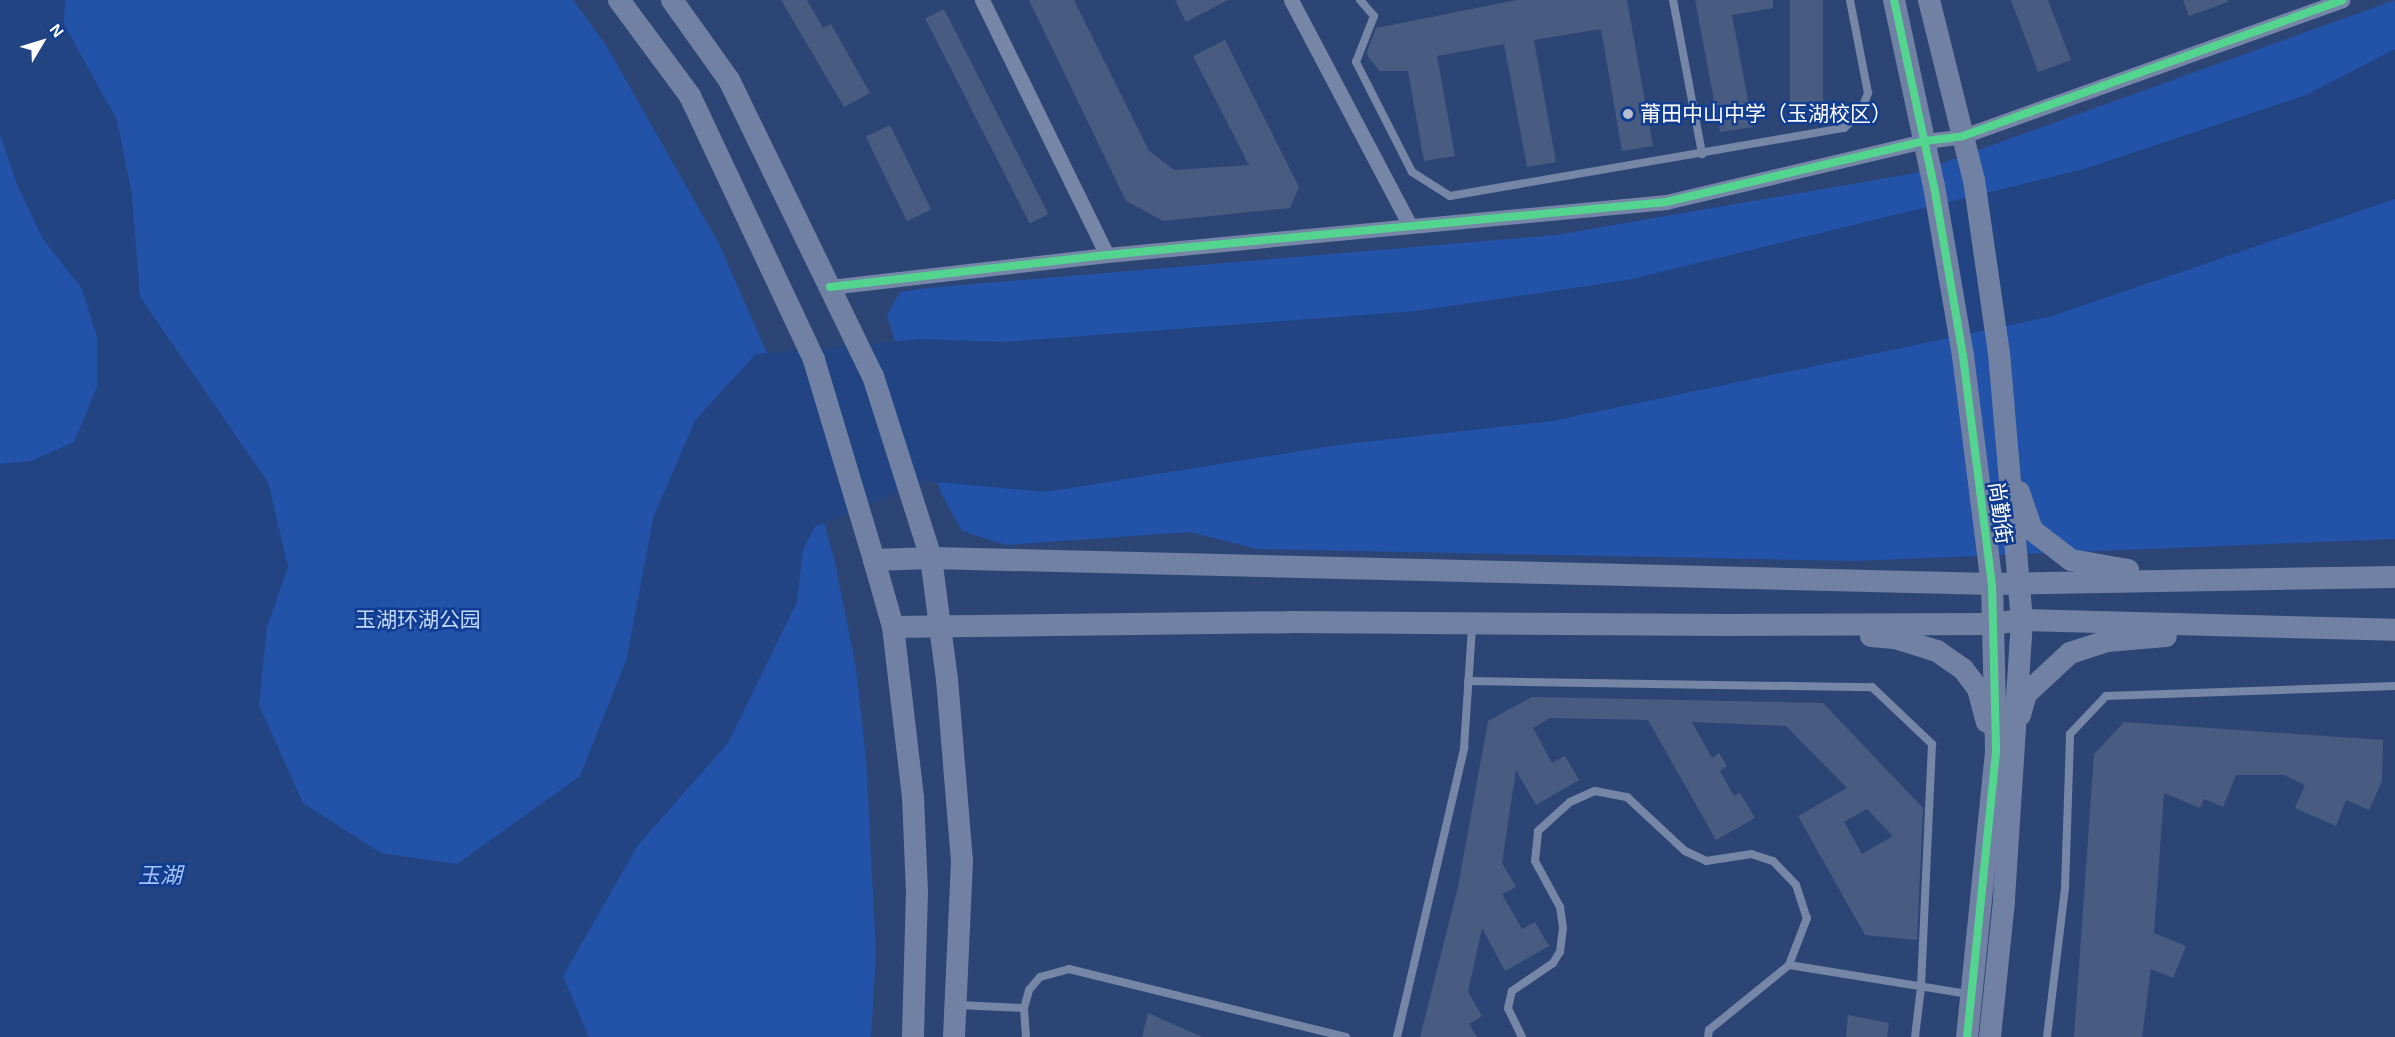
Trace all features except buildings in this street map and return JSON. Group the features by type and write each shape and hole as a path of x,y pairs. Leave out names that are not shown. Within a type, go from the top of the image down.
{"main road":[{"path":"618,0 690,96 814,360 874,560 892,627 916,843 913,1037"},
{"path":"672,0 729,80 873,376 931,558 962,861 954,1037"},
{"name":"尚勤街","path":"1894,0 1934,186 1963,356 1992,584 1993,624 2004,747 2004,901 1990,1037"},
{"name":"尚勤街","path":"1929,0 1974,180 1999,353 2017,584 2022,620 1966,1037"},
{"path":"2009,464 2032,530 2071,560 2149,573 2294,579"},
{"path":"874,560 931,558 1992,584 2395,577"},
{"path":"892,627 1290,622 1993,624 2022,620 2395,630"},
{"path":"1729,625 1895,638 1937,651 1963,669 1978,690 2004,747"},
{"path":"2004,747 2026,693 2070,653 2106,641 2296,627"}],"street":[{"path":"982,0 1107,255"},
{"path":"1291,0 1410,226"},
{"path":"830,287 1107,255 1666,202 1925,141 1963,136 2342,0"}],"lane":[{"path":"1360,0 1374,16 1356,62 1412,172 1436,191 1450,196 1844,128 1853,121 1868,93 1850,0"},
{"path":"1673,0 1702,154"},
{"path":"1397,1037 1464,747 1472,624"},
{"path":"1468,681 1872,687 1932,744 1921,987 1915,1037"},
{"path":"2047,1037 2065,888 2070,734 2106,696 2395,686"},
{"path":"1522,1037 1508,1008 1512,991 1553,963 1560,952 1563,928 1560,907 1535,861 1536,838 1552,815 1595,791 1627,797 1684,851 1706,861 1751,854 1773,861 1796,885 1807,918 1789,965 1710,1030 1708,1037"},
{"path":"1789,965 1973,995"},
{"path":"1026,1037 1024,1008 1029,990 1040,977 1069,969 1346,1037"},
{"path":"955,1005 1024,1008"}],"green space":[{"name":"玉湖环湖公园","path":"0,0 573,0 606,45 719,244 786,396 819,505 834,558 856,668 866,758 876,953 871,1037 0,1037"},
{"path":"2395,0 2395,539 1855,561 1257,549 1190,532 1006,545 962,531 941,493 887,315 900,292 927,288 1556,235 1915,173"}],"water":[{"name":"玉湖","path":"0,0 65,0 64,24 117,120 132,195 140,297 268,482 288,567 267,627 259,705 303,803 381,853 457,864 580,776 626,661 654,515 696,419 756,354 921,339 1004,342 1416,311 1627,280 2084,169 2306,95 2395,49 2395,199 2049,317 1552,421 1338,445 1046,492 925,481 815,527 803,550 797,602 728,743 638,845 563,976 589,1037 0,1037 0,464 31,461 74,442 97,387 97,337 82,289 43,239 17,185 0,134"}],"cycle path":[{"path":"1894,0 1934,186 1963,356 1992,584 1996,752 1967,1037"},
{"path":"830,287 1107,255 1666,202 1925,141 1963,136 2342,0"}],"place":[{"name":"莆田中山中学（玉湖校区）","path":"1628,114"}]}
